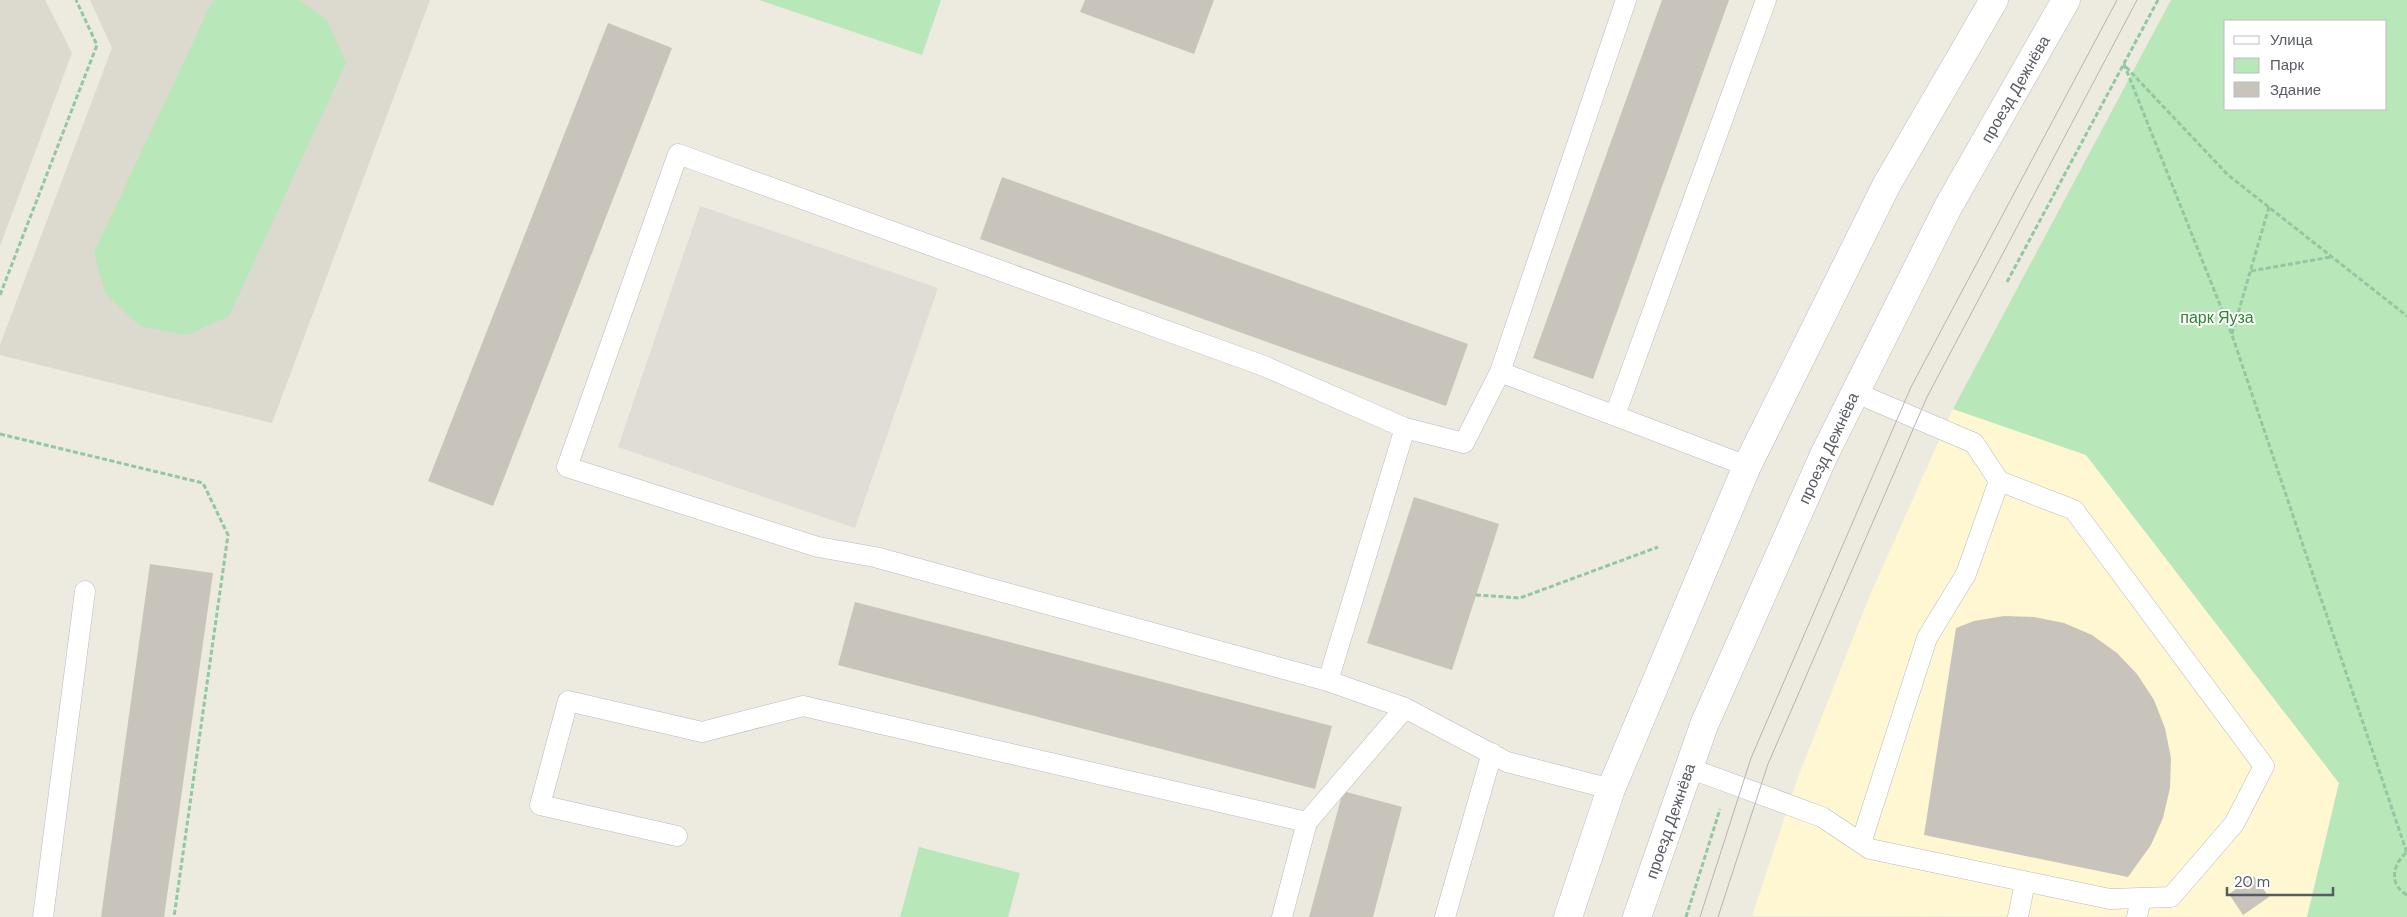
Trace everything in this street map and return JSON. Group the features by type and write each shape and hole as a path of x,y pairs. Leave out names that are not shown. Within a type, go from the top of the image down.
{"main road":[{"path":"1568,917 1611,789 1747,466 1887,184 1994,0"},
{"name":"проезд Дежнёва","path":"1637,917 1689,768 1716,698 1824,455 1948,207 2066,0"}],"lane":[{"path":"1611,789 1507,762 1405,708 1328,681 874,557 818,547 567,466 678,154 1264,366 1405,428 1464,442 1500,372 1626,0"},
{"path":"1615,415 1766,0"},
{"path":"1500,372 1747,466"},
{"path":"1689,768 1822,817 1870,849 2139,907 2171,896 2234,824 2264,766 2074,510 1998,481 1974,443 1854,392"},
{"path":"1328,681 1405,428"},
{"path":"1861,843 1927,638 1966,574 1998,481"},
{"path":"43,917 85,591"},
{"path":"677,836 540,805 568,701 702,732 803,706 1307,822"},
{"path":"1282,917 1307,822 1405,708"},
{"path":"1445,917 1492,753"},
{"path":"2018,917 2025,882"}],"path":[{"path":"0,295 97,44 76,0"},
{"path":"2007,282 2158,0"},
{"path":"2124,64 2228,175 2407,316"},
{"path":"2124,64 2232,335 2407,853 2399,859 2395,867 2394,876 2397,886 2407,895"},
{"path":"2232,335 2269,207"},
{"path":"2251,271 2332,257"},
{"path":"0,434 203,483 228,535 174,917"},
{"path":"1476,595 1520,598 1658,547"},
{"path":"1686,917 1729,782"}],"shaded area":[{"path":"0,0 45,0 72,53 0,246"},
{"path":"90,0 430,0 272,423 0,355 0,345 112,48"},
{"path":"700,206 938,288 855,528 618,447"},
{"path":"1953,409 2086,455 2339,783 2307,917 1752,916 1798,777 1870,595"}],"green space":[{"path":"216,0 299,0 327,20 346,63 229,316 187,335 140,326 105,293 94,252 212,2"},
{"path":"759,0 941,0 922,55"},
{"name":"парк Яуза","path":"2171,0 2407,0 2407,917 2307,917 2339,783 2086,455 1953,409"},
{"path":"919,847 1020,873 1008,917 900,917"}],"building":[{"path":"1085,0 1214,0 1194,54 1080,12"},
{"path":"1662,0 1729,0 1593,379 1533,358"},
{"path":"608,23 672,48 493,506 428,481"},
{"path":"1002,177 1468,344 1446,406 980,239"},
{"path":"1414,497 1499,524 1452,670 1367,643"},
{"path":"150,564 213,573 164,917 101,917"},
{"path":"855,602 1332,726 1315,789 838,665"},
{"path":"2004,616 2034,617 2064,623 2092,635 2117,653 2137,674 2154,700 2165,728 2171,758 2170,788 2163,818 2151,845 2128,877 1924,835 1956,628 1974,621"},
{"path":"1343,791 1402,807 1373,917 1309,917"},
{"path":"2254,876 2269,897 2243,915 2229,894"}],"tram line":[{"path":"1700,917 1751,758 1911,387 2117,0"},
{"path":"1718,917 1768,764 1927,397 2137,0"}]}
